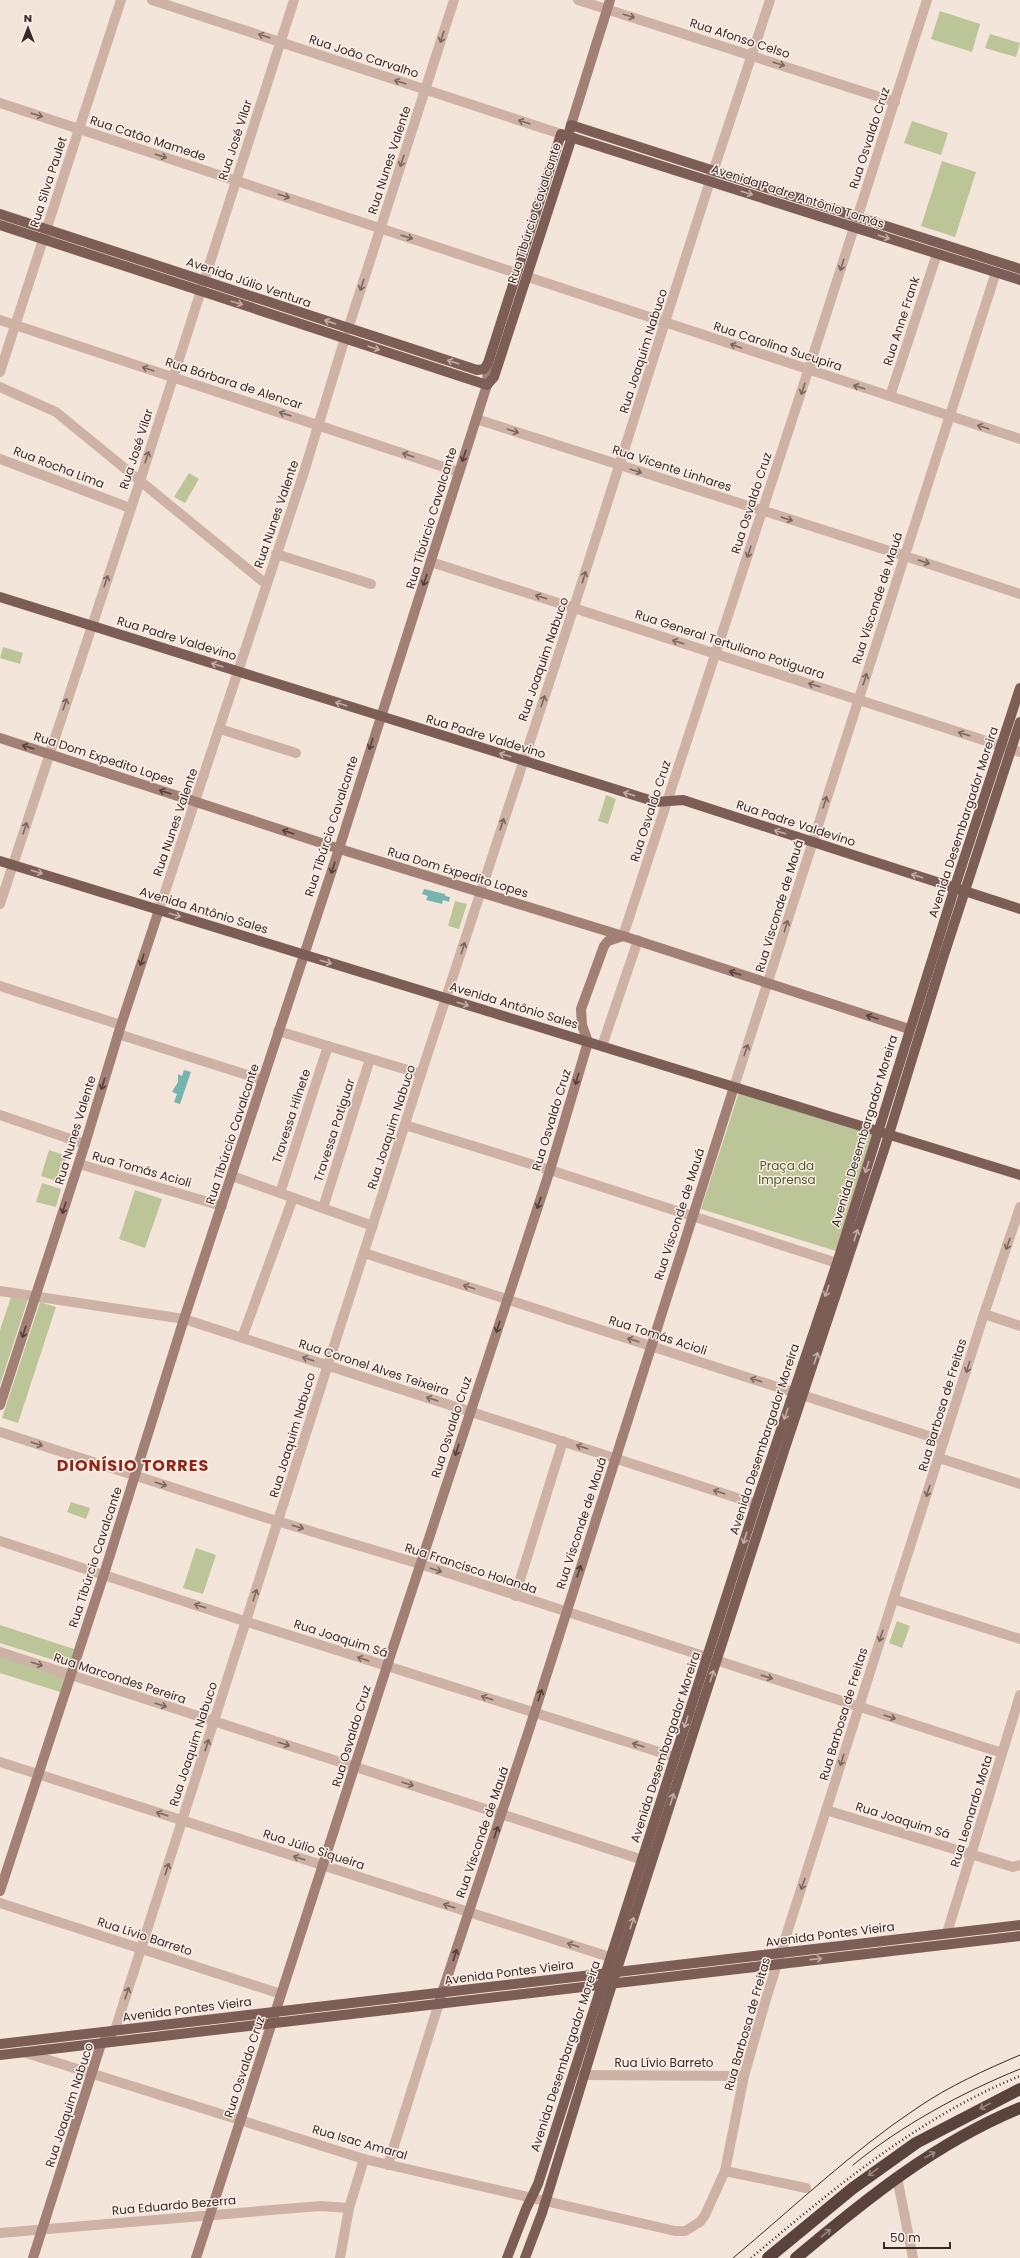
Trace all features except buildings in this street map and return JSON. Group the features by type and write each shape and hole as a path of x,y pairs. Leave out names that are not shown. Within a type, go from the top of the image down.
{"highway":[{"path":"768,2258 853,2188 916,2143 1020,2089"},
{"path":"796,2258 897,2177 959,2139 1020,2108"}],"main road":[{"name":"Rua Tibúrcio Cavalcante","path":"488,363 516,273 571,125"},
{"name":"Avenida Padre Antônio Tomás","path":"571,125 1020,269"},
{"name":"Rua Tibúrcio Cavalcante","path":"487,385 494,377 528,277 567,136"},
{"name":"Avenida Padre Antônio Tomás","path":"567,136 1020,280"},
{"name":"Avenida Júlio Ventura","path":"0,214 203,280 487,385"},
{"name":"Avenida Júlio Ventura","path":"0,225 200,290 347,333 478,370 484,369 488,363"},
{"name":"Rua Padre Valdevino","path":"0,597 656,802 683,800 1020,909"},
{"name":"Avenida Desembargador Moreira","path":"507,2258 538,2184 675,1757 712,1660 756,1504 798,1394 909,1030 1020,688"},
{"name":"Avenida Desembargador Moreira","path":"525,2258 546,2200 712,1660 798,1394 889,1133 965,891 1016,751 1020,722"},
{"name":"Avenida Antônio Sales","path":"0,860 303,955 889,1133 1020,1175"},
{"name":"Avenida Pontes Vieira","path":"0,2044 1020,1925"},
{"name":"Avenida Pontes Vieira","path":"0,2055 1020,1936"}],"street":[{"name":"Rua Silva Paulet","path":"0,372 42,239 122,0"},
{"name":"Rua João Carvalho","path":"152,0 567,136"},
{"name":"Rua José Vilar","path":"0,904 140,480 294,0"},
{"name":"Rua Nunes Valente","path":"0,1405 86,1144 119,1029 239,671 454,0"},
{"name":"Rua Afonso Celso","path":"578,0 609,5 753,56 894,102"},
{"name":"Rua Joaquim Nabuco","path":"33,2258 101,2044 115,2030 421,1074 574,608 710,181 753,56 770,0"},
{"name":"Rua Osvaldo Cruz","path":"623,936 808,371 927,0"},
{"name":"Rua Tibúrcio Cavalcante","path":"571,125 609,5"},
{"name":"Rua Catão Mamede","path":"0,103 516,273"},
{"name":"Rua Anne Frank","path":"890,396 937,254"},
{"name":"Rua Visconde de Mauá","path":"388,2165 468,1913 535,1713 691,1217 951,416 996,272"},
{"name":"Rua Carolina Sucupira","path":"528,277 666,322 808,371 890,396 1020,439"},
{"name":"Rua Bárbara de Alencar","path":"0,320 173,376 459,472"},
{"name":"Rua Tibúrcio Cavalcante","path":"0,1892 104,1574 184,1319 232,1176 431,562 487,385 488,363"},
{"path":"0,387 56,412 266,584"},
{"name":"Rua Vicente Linhares","path":"476,419 1020,594"},
{"name":"Rua Rocha Lima","path":"0,459 130,508"},
{"path":"276,554 372,584"},
{"name":"Rua General Tertuliano Potiguara","path":"431,562 1016,751"},
{"path":"220,729 296,754"},
{"name":"Rua Dom Expedito Lopes","path":"0,738 480,893 638,940 909,1030"},
{"path":"588,1042 582,1025 581,1009 604,946 608,941 623,936"},
{"path":"602,1046 638,940"},
{"path":"0,986 263,1080"},
{"path":"278,1031 421,1074"},
{"name":"Rua Osvaldo Cruz","path":"196,2258 356,1767 386,1666 550,1170 588,1042"},
{"name":"Travessa Hilnete","path":"280,1193 328,1046"},
{"name":"Travessa Potiguar","path":"323,1208 370,1059"},
{"name":"Rua Tomás Acioli","path":"0,1115 86,1144"},
{"path":"405,1126 550,1170 691,1217 837,1263"},
{"name":"Rua Tomás Acioli","path":"79,1164 222,1206"},
{"path":"232,1176 373,1226"},
{"path":"242,1338 293,1198"},
{"name":"Rua Barbosa de Freitas","path":"694,2227 705,2215 724,2171 744,2076 777,1964 984,1314 1020,1207"},
{"name":"Rua Tomás Acioli","path":"364,1253 944,1441"},
{"name":"Rua Coronel Alves Teixeira","path":"0,1291 184,1319 756,1504"},
{"path":"984,1314 1020,1326"},
{"name":"Rua Francisco Holanda","path":"0,1432 135,1476 420,1564 1002,1753"},
{"path":"515,1596 563,1441"},
{"path":"939,1458 1020,1484"},
{"name":"Rua Joaquim Sá","path":"0,1541 246,1622 675,1757"},
{"path":"893,1599 1020,1639"},
{"name":"Rua Marcondes Pereira","path":"0,1652 643,1860"},
{"name":"Rua Leonardo Mota","path":"946,1933 972,1855 1020,1695"},
{"name":"Rua Júlio Siqueira","path":"0,1762 468,1913 620,1960"},
{"name":"Rua Joaquim Sá","path":"826,1810 1013,1867 1020,1865"},
{"name":"Rua Lívio Barreto","path":"0,1904 281,1994"},
{"name":"Rua Isac Amaral","path":"23,2052 91,2075 364,2159 675,2231 685,2231 694,2227"},
{"name":"Rua Lívio Barreto","path":"584,2075 744,2076"},
{"path":"340,2258 349,2208 364,2159"},
{"path":"724,2171 806,2188"},
{"path":"897,2177 913,2258"},
{"name":"Rua Eduardo Bezerra","path":"0,2233 320,2206 349,2208"}],"green space":[{"path":"940,11 980,24 972,52 931,39"},
{"path":"990,34 1020,43 1016,57 985,48"},
{"path":"912,121 948,133 941,155 904,143"},
{"path":"942,161 976,172 955,237 921,226"},
{"path":"189,473 199,479 185,503 174,497"},
{"path":"3,647 23,653 20,664 0,658"},
{"path":"606,795 616,799 608,824 598,821"},
{"path":"455,901 467,904 459,929 448,926"},
{"name":"Praça da Imprensa","path":"739,1092 873,1134 836,1251 701,1209"},
{"path":"49,1150 67,1156 59,1182 41,1176"},
{"path":"42,1183 61,1189 56,1207 36,1202"},
{"path":"135,1190 162,1199 145,1248 119,1239"},
{"path":"11,1297 28,1299 0,1385 0,1330"},
{"path":"40,1302 56,1307 18,1423 2,1418"},
{"path":"71,1502 90,1508 86,1519 67,1512"},
{"path":"196,1548 216,1555 203,1594 183,1588"},
{"path":"897,1621 910,1626 902,1648 889,1643"},
{"path":"0,1625 74,1649 69,1665 0,1643"},
{"path":"0,1655 65,1676 60,1692 0,1673"}],"water":[{"path":"424,889 445,894 445,896 450,897 449,902 443,900 442,904 426,900 428,896 422,894"},
{"path":"184,1070 191,1072 180,1104 174,1102 177,1094 172,1092 178,1082 178,1074 182,1076"}],"tram line":[{"path":"733,2258 823,2180 893,2125 929,2100 954,2086 1020,2055"},
{"path":"853,2165 891,2136 912,2123 954,2099 1020,2069"}],"railway":[{"path":"751,2258 813,2206 878,2156 947,2112 1020,2076"}],"district":[{"name":"DIONÍSIO TORRES","path":"133,1465"}]}
